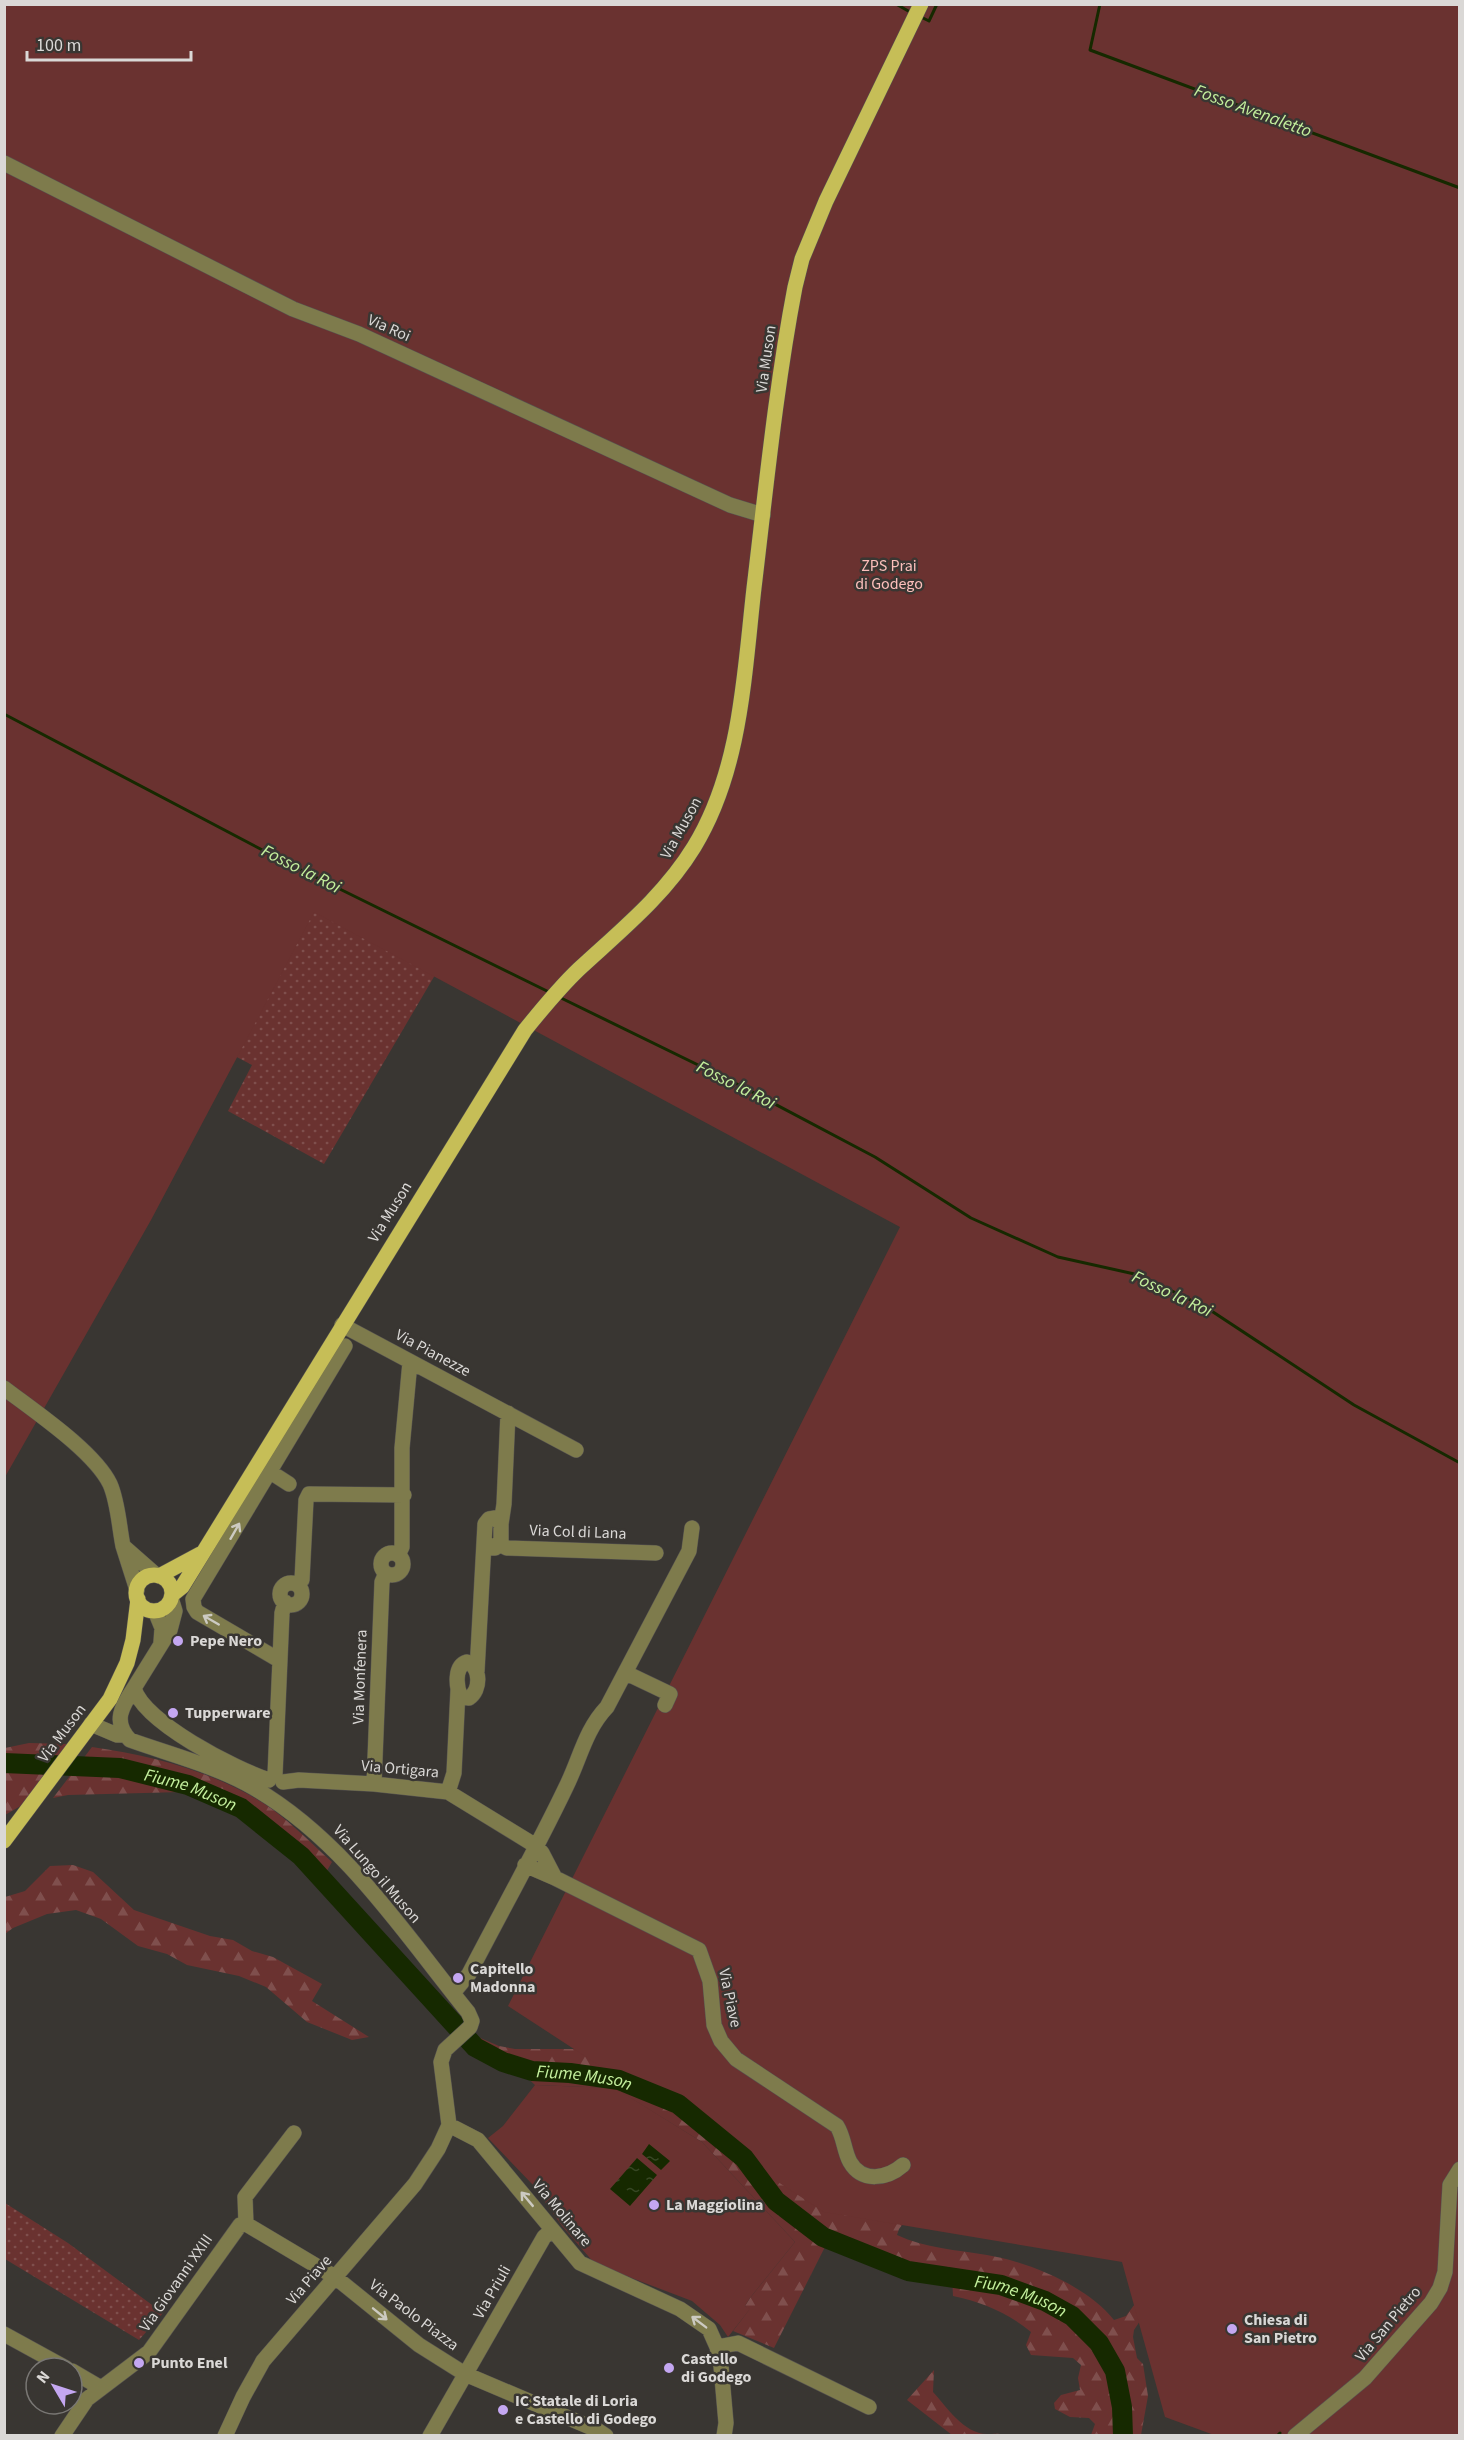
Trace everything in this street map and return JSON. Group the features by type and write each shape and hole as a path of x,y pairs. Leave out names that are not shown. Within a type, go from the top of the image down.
{"main road":[{"name":"Via Muson","path":"133,1640 154,1611 164,1608 182,1587 204,1550 264,1467 321,1374 342,1324 525,1030 562,987 665,887 694,846 719,796 729,766 738,720 790,314 802,259 826,201 920,6"},
{"name":"Via Muson","path":"4,1840 110,1699 122,1679 133,1640 137,1595 143,1580 158,1576 194,1559 204,1550"},
{"path":"158,1576 169,1583 172,1596"},
{"path":"137,1595 144,1608 154,1611"}],"street":[{"name":"Via Roi","path":"4,163 293,309 359,334 729,505 763,515"},
{"name":"Via Pianezze","path":"342,1324 576,1450"},
{"path":"321,1374 345,1346"},
{"name":"Via Monfenera","path":"374,1784 382,1582 386,1573 394,1575 400,1572 403,1561 398,1555 402,1547 404,1495 402,1448 410,1362"},
{"path":"4,1388 70,1438 109,1482 115,1501 123,1546 137,1595"},
{"path":"448,1792 454,1773 460,1698 458,1670 462,1663 474,1662 489,1547 485,1524 489,1519 498,1521 504,1504 508,1413"},
{"path":"279,1660 197,1612 193,1599 264,1467 307,1497"},
{"path":"134,1688 143,1706 160,1720 235,1767 275,1779 279,1660 282,1613 285,1602 281,1597 281,1589 290,1583 297,1584 302,1580 307,1497 312,1493 404,1495"},
{"path":"453,1994 469,1974 567,1786 594,1721 607,1707 626,1673 689,1551 692,1528"},
{"path":"123,1546 158,1576"},
{"name":"Via Col di Lana","path":"489,1547 656,1553"},
{"path":"125,1735 119,1719 120,1714 170,1630 175,1611 172,1596"},
{"path":"154,1611 162,1628 161,1642"},
{"path":"626,1673 670,1694 665,1705"},
{"name":"Via Lungo il Muson","path":"91,1724 227,1774 253,1787 299,1818 348,1864 468,2012 472,2021 470,2027"},
{"name":"Via Ortigara","path":"275,1779 374,1784 448,1792 536,1845"},
{"path":"536,1845 556,1878"},
{"name":"Via Piave","path":"525,1865 556,1878 699,1950 710,1981 714,2025 721,2041 736,2059 837,2126 843,2136 851,2163 859,2172 873,2178 882,2177 903,2165"},
{"name":"Via Piave","path":"225,2436 263,2361 415,2184 438,2149 448,2124 441,2062 446,2050 470,2027"},
{"name":"Via Molinare","path":"448,2124 478,2140 580,2263 588,2269 680,2309 709,2329 717,2347 726,2423 724,2436"},
{"path":"294,2133 245,2197 246,2224 335,2277"},
{"name":"Via San Pietro","path":"1295,2436 1365,2378 1431,2303 1445,2272 1450,2185 1460,2169"},
{"name":"Via Giovanni XXIII","path":"62,2436 87,2399 149,2352 240,2225 246,2224"},
{"name":"Via Priuli","path":"430,2436 544,2237 552,2230"},
{"name":"Via Paolo Piazza","path":"335,2277 419,2345 465,2374 597,2430 606,2436"},
{"path":"4,2334 44,2356"},
{"path":"717,2347 738,2343 869,2407"},
{"path":"84,2379 101,2388"}],"green space":[{"name":"ZPS Prai di Godego","path":"5,5 1459,5 1459,2435 1214,2435 1165,2417 1122,2262 824,2212 508,2006 900,1227 314,912 151,1220 5,1477"},
{"path":"107,800 445,958 324,1164 228,1111 252,1065 47,958"},
{"path":"29,1743 69,1744 24,1804 5,1815 5,1748"},
{"path":"92,1747 135,1754 178,1765 239,1789 277,1813 332,1862 322,1879 294,1842 182,1792 68,1795 53,1798"},
{"path":"73,1865 93,1872 134,1910 210,1936 233,1940 252,1951 273,1957 322,1984 312,2001 369,2037 352,2040 307,2022 266,1987 239,1976 187,1965 167,1954 138,1946 101,1919 76,1910 47,1914 13,1928 5,1934 5,1897 25,1891 50,1866"},
{"path":"478,2037 499,2046 515,2049 579,2049 916,2207 897,2235 941,2248 1003,2258 1039,2270 1089,2296 1114,2320 1126,2316 1137,2301 1146,2312 1134,2330 1133,2337 1137,2358 1143,2364 1148,2396 1141,2435 1091,2435 1095,2424 1089,2418 1070,2417 1055,2409 1054,2403 1061,2395 1080,2390 1078,2378 1081,2365 1073,2358 1031,2355 1026,2345 1031,2332 994,2309 953,2296 952,2276 893,2261 831,2235 774,2348 733,2331 749,2310 745,2306 750,2298 795,2242 702,2142 614,2088 535,2085 514,2065 494,2062 478,2056 465,2047"},
{"name":"La Maggiolina","path":"535,2085 615,2088 702,2142 795,2242 750,2298 745,2306 750,2309 728,2337 720,2325 692,2301 595,2264 562,2226 533,2185 488,2138 503,2126"},
{"path":"5,2203 68,2243 163,2313 139,2340 5,2259"},
{"path":"934,2370 933,2392 956,2418 979,2433 1006,2435 952,2435 907,2400"}],"water":[{"path":"649,2144 670,2161 661,2170 642,2154"},
{"path":"637,2158 657,2175 630,2206 610,2189"}],"waterway":[{"path":"896,4 910,12"},
{"path":"919,16 929,21 937,4"},
{"name":"Fosso Avenaletto","path":"1100,4 1090,50 1460,188"},
{"name":"Fosso la Roi","path":"4,714 289,864 551,993"},
{"name":"Fosso la Roi","path":"559,997 737,1084 875,1157 971,1218 1058,1257 1139,1275 1207,1308 1354,1405 1460,1463"},
{"name":"Fiume Muson","path":"4,1763 120,1768 188,1785 241,1808 301,1856 475,2047 503,2062 532,2071 570,2073 619,2080 678,2104 744,2158 776,2201 823,2237 908,2271 1001,2285 1045,2301 1072,2316 1099,2343 1115,2371 1122,2407 1123,2436"},
{"path":"1277,2436 1280,2433"}],"place":[{"name":"Pepe Nero","path":"178,1641"},
{"name":"Tupperware","path":"173,1713"},
{"name":"Capitello Madonna","path":"458,1978"},
{"name":"La Maggiolina","path":"654,2205"},
{"name":"Chiesa di San Pietro","path":"1232,2329"},
{"name":"Punto Enel","path":"139,2363"},
{"name":"Castello di Godego","path":"669,2368"},
{"name":"IC Statale di Loria e Castello di Godego","path":"503,2410"}]}
